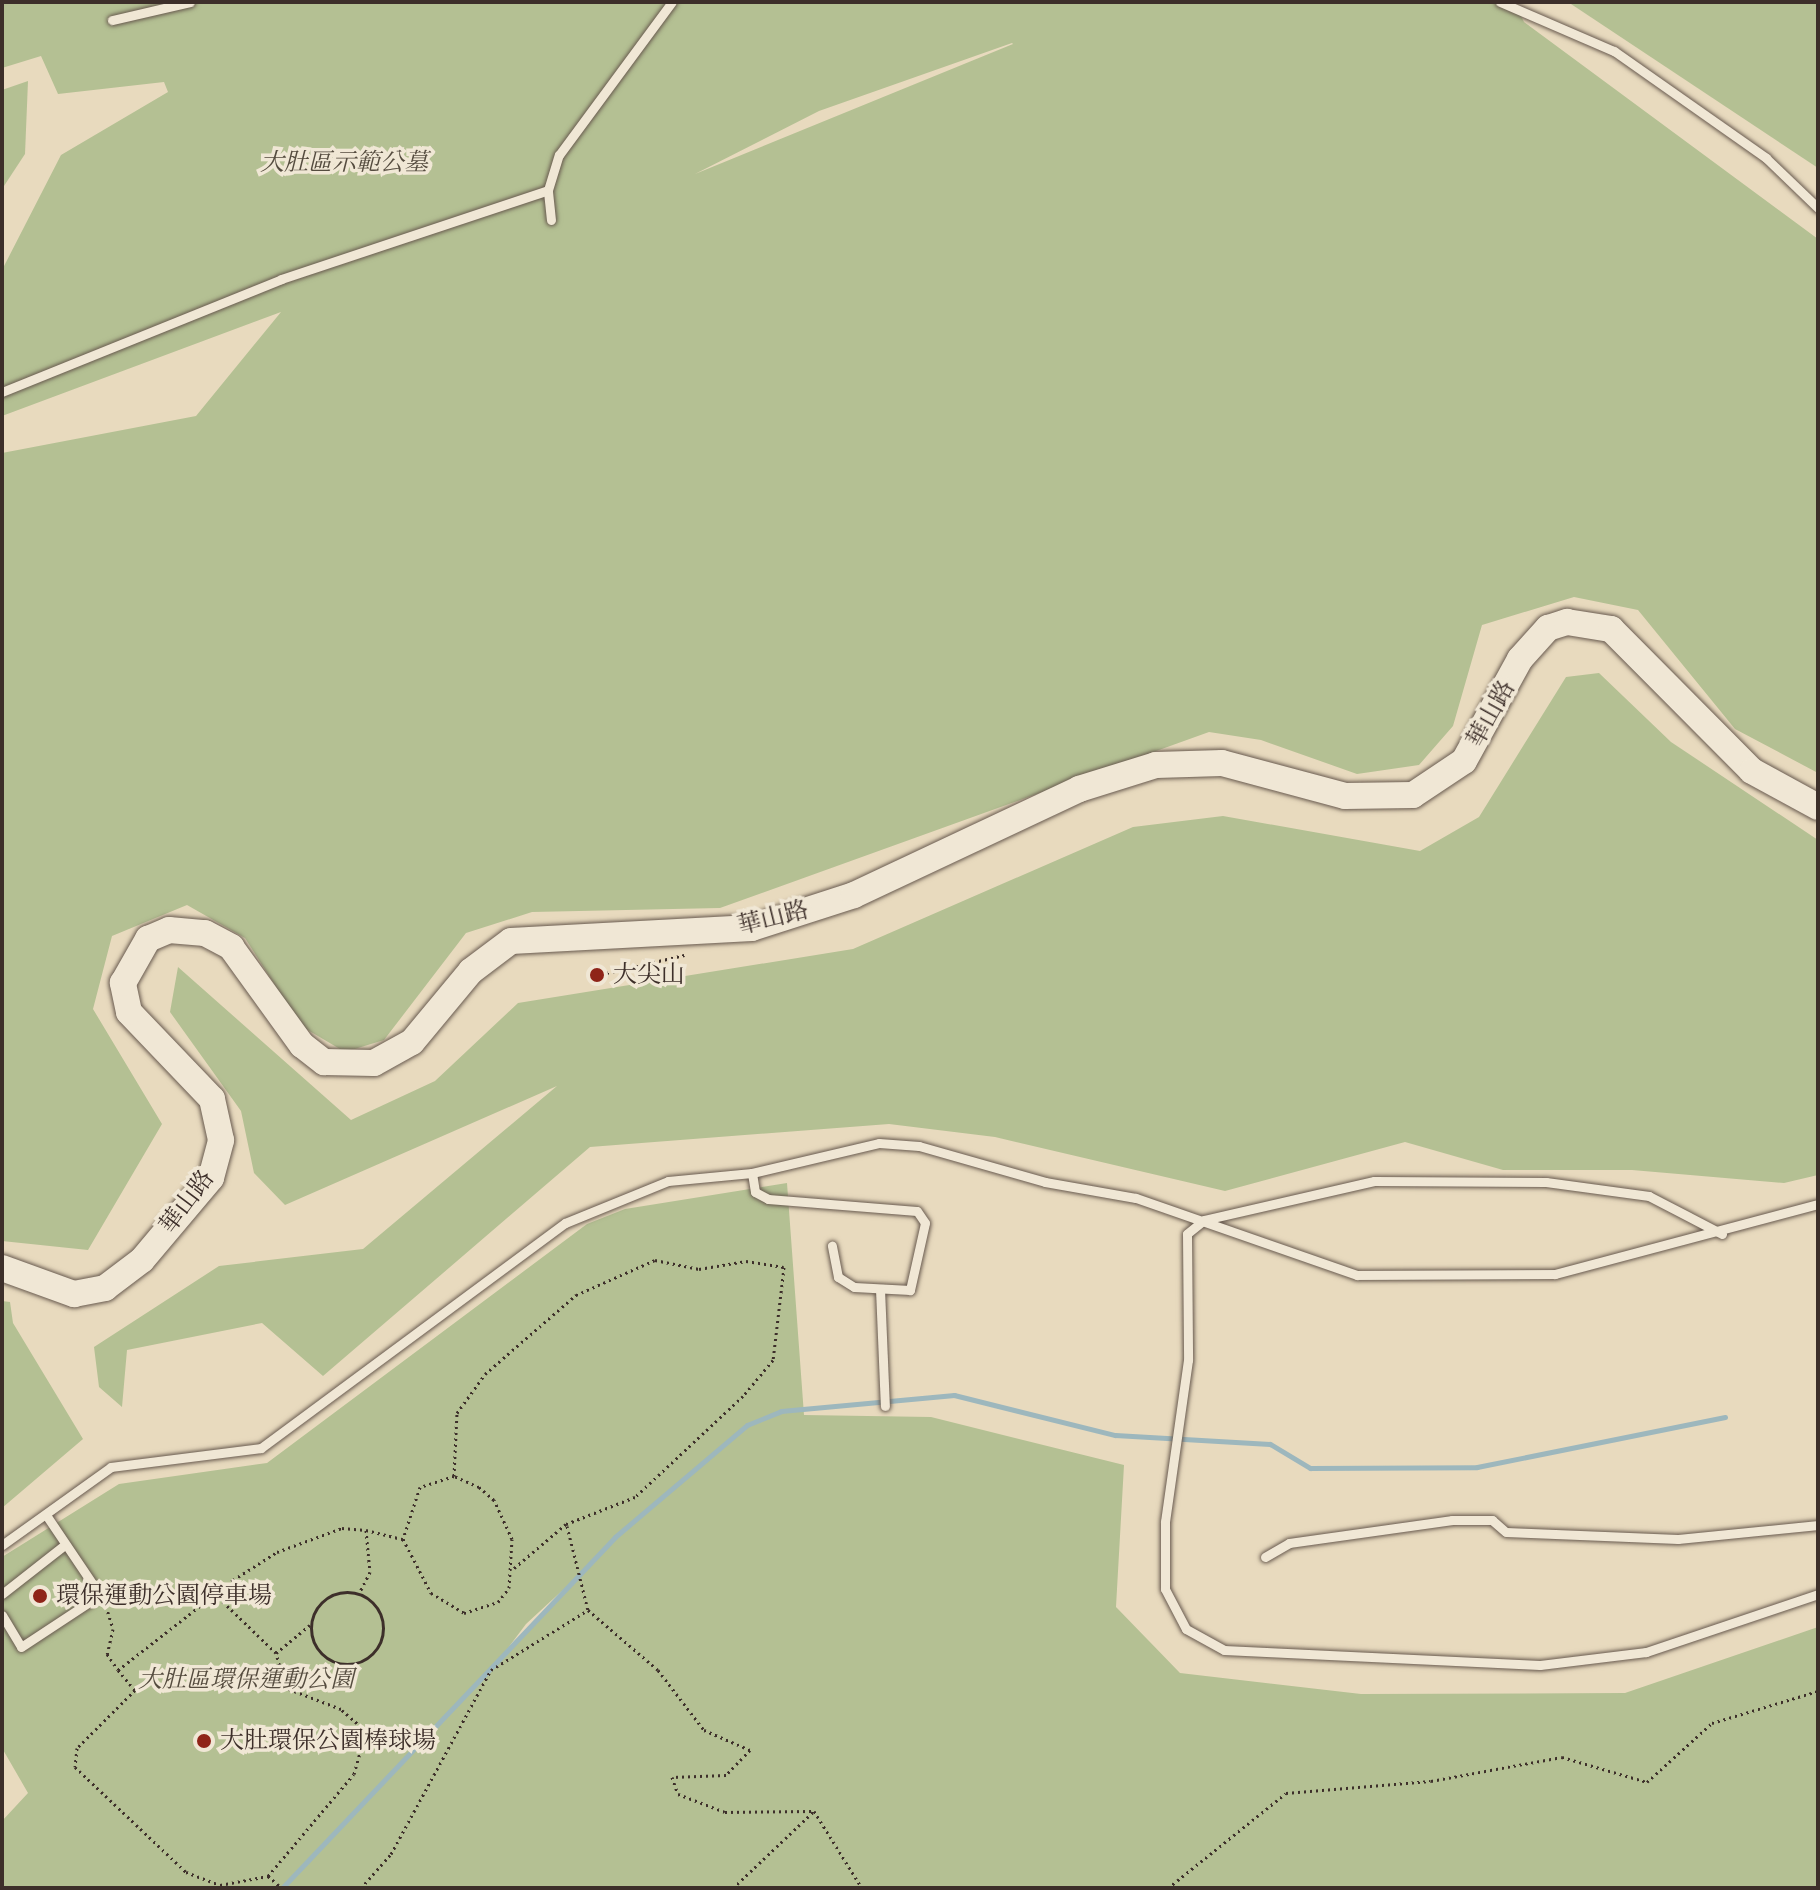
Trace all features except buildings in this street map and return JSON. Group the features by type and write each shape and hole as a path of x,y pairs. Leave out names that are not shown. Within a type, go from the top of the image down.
{"street":[{"name":"華山路","path":"2,1268 74,1294 105,1288 142,1260 211,1178 221,1140 212,1099 129,1012 123,983 148,939 169,930 205,933 231,947 302,1045 324,1062 374,1063 412,1042 471,971 511,941 752,928 854,895 1079,789 1156,765 1222,763 1345,796 1413,795 1464,761 1520,659 1548,628 1567,622 1611,629 1752,771 1818,807"}],"lane":[{"path":"112,20 190,2"},
{"path":"551,220 548,190 559,155 672,2"},
{"path":"1500,2 1614,51 1766,158 1818,208"},
{"path":"2,392 281,279 548,190"},
{"path":"2,1545 111,1467 134,1460 261,1448 591,1209 668,1181 752,1173 858,1146 910,1145 1204,1220 1357,1275 1555,1274 1722,1234 1818,1204"},
{"path":"752,1173 755,1192 768,1199 917,1211 925,1223 910,1290 854,1287 838,1277 832,1246"},
{"path":"1722,1234 1649,1196 1546,1182 1374,1181 1204,1220 1187,1234 1188,1360 1163,1573 1169,1605 1192,1635 1246,1654 1540,1665 1646,1652 1818,1594"},
{"path":"880,1289 885,1406"},
{"path":"2,1615 21,1647 100,1595 62,1547 46,1515"},
{"path":"1265,1557 1289,1543 1452,1520 1492,1520 1506,1532 1678,1539 1818,1525"},
{"path":"2,1594 62,1547"}],"path":[{"path":"589,977 695,952"},
{"path":"454,1476 457,1413 485,1374 576,1295 655,1260 699,1269 746,1261 784,1267 773,1360 743,1396 635,1497 566,1524 513,1569 498,1602 464,1613 431,1593 403,1539 420,1487 454,1476 494,1500 512,1539 513,1569"},
{"path":"566,1524 588,1610 658,1670 704,1730 750,1750 726,1775 672,1777 678,1794 725,1812 814,1811"},
{"path":"118,1670 215,1594 318,1533 366,1530 403,1539"},
{"path":"359,1594 370,1572 366,1530"},
{"path":"100,1595 113,1616 107,1654 135,1690 77,1748 75,1767 186,1872 220,1885 268,1876 321,1819 366,1749 357,1718 286,1688 276,1653 215,1594"},
{"path":"276,1653 310,1625 333,1594 359,1594"},
{"path":"310,1625 328,1659 366,1659 383,1624 359,1594"},
{"path":"361,1888 391,1854 491,1670 588,1610"},
{"path":"1168,1888 1286,1793 1431,1781 1562,1757 1647,1782 1720,1718 1818,1691"},
{"path":"733,1888 814,1811"},
{"path":"814,1811 862,1888"},
{"path":"268,1876 282,1888"},
{"path":"1725,1888 1754,1888"}],"green space":[{"name":"大肚區示範公墓","path":"2,2 1514,2 1524,22 1818,239 1818,773 1735,729 1638,610 1574,597 1482,625 1453,726 1419,765 1357,774 1261,740 1209,732 720,908 532,912 466,933 384,1040 345,1052 301,1026 245,938 187,905 112,936 93,1009 162,1124 88,1250 2,1241 2,453 196,416 281,312 2,416 2,270 61,155 168,92 164,82 58,94 41,56 2,68","holes":["1013,44 695,174 819,111"]},
{"path":"1568,2 1818,2 1818,168"},
{"path":"28,81 25,154 2,189 2,90"},
{"path":"1599,673 1671,742 1818,840 1818,1175 1784,1183 1632,1170 1503,1170 1405,1142 1225,1191 995,1137 889,1124 590,1147 323,1376 262,1323 127,1350 122,1407 99,1387 94,1347 219,1266 363,1249 557,1086 285,1205 254,1173 241,1111 170,1012 178,967 351,1120 435,1081 518,1003 853,949 1133,827 1223,816 1420,851 1479,817 1566,677"},
{"name":"大肚區環保運動公園","path":"787,1183 804,1415 931,1417 1124,1465 1116,1607 1180,1673 1361,1694 1625,1693 1818,1627 1818,1888 2,1888 2,1821 28,1793 2,1748 2,1557 119,1484 267,1463 587,1224 625,1209","holes":["591,1565 487,1676 526,1624"]},
{"path":"2,1301 10,1302 13,1323 83,1439 2,1508"}],"waterway":[{"path":"282,1888 615,1537 747,1425 781,1411 954,1395 1115,1435 1270,1444 1310,1468 1477,1467 1725,1417"}],"place":[{"name":"大尖山","path":"597,975"},
{"name":"環保運動公園停車場","path":"40,1596"},
{"name":"大肚環保公園棒球場","path":"204,1741"}]}
